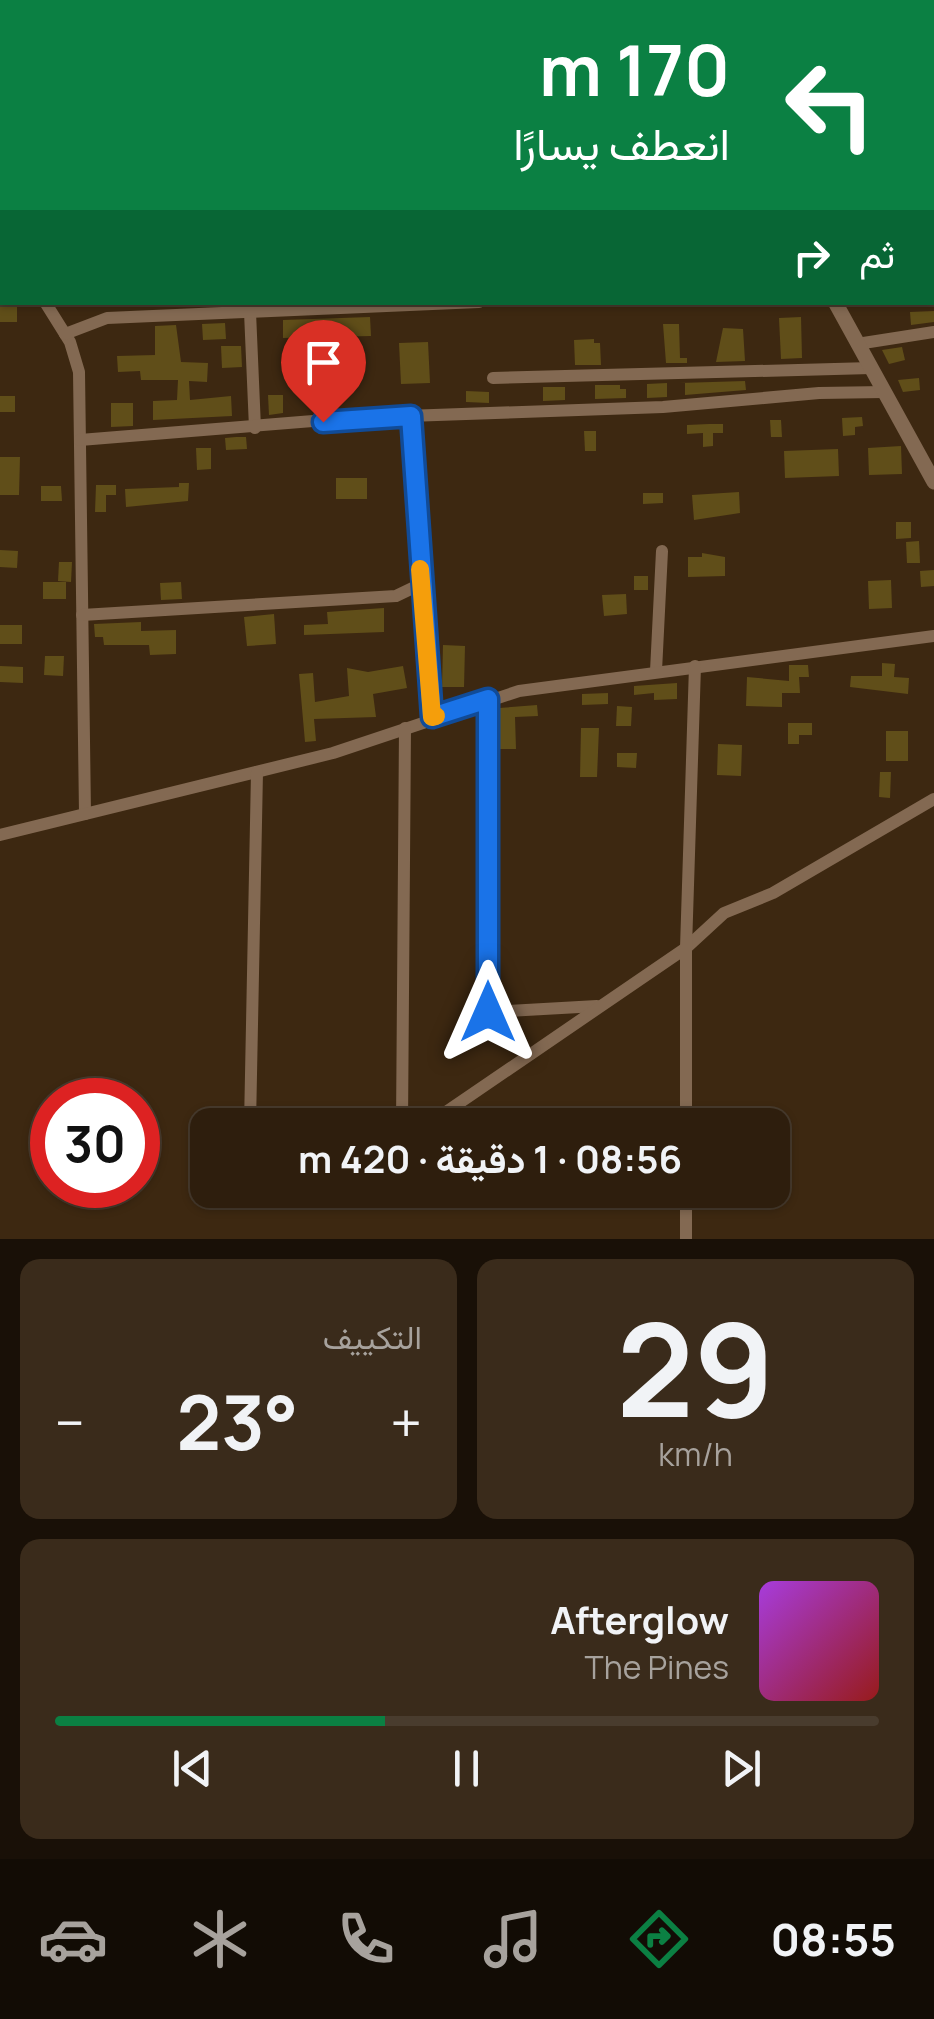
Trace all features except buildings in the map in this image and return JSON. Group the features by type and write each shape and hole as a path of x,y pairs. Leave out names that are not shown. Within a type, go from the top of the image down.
{"street":[{"path":"47,305 62,329"},
{"path":"58,305 78,372 85,814"},
{"path":"62,329 107,318 252,307 343,305"},
{"path":"837,305 934,482"},
{"path":"252,307 254,428"},
{"path":"857,344 934,332"},
{"path":"493,378 870,368"},
{"path":"761,369 763,396"},
{"path":"80,440 411,416 662,407 763,396 884,392"},
{"path":"411,416 432,717"},
{"path":"656,671 662,551"},
{"path":"82,615 396,596 421,584"},
{"path":"0,835 333,754 488,699 656,671 934,636"},
{"path":"686,1108 686,948 695,666"},
{"path":"488,699 488,1012 600,1006"},
{"path":"402,1108 405,728"},
{"path":"250,1108 257,772"},
{"path":"452,1108 686,948 724,913 773,894 934,799"},
{"path":"686,1208 686,1239"}],"slow traffic":[{"path":"420,569 432,717 436,716"}],"route":[{"path":"323,422 411,416 432,717 488,699 488,1012"}]}
